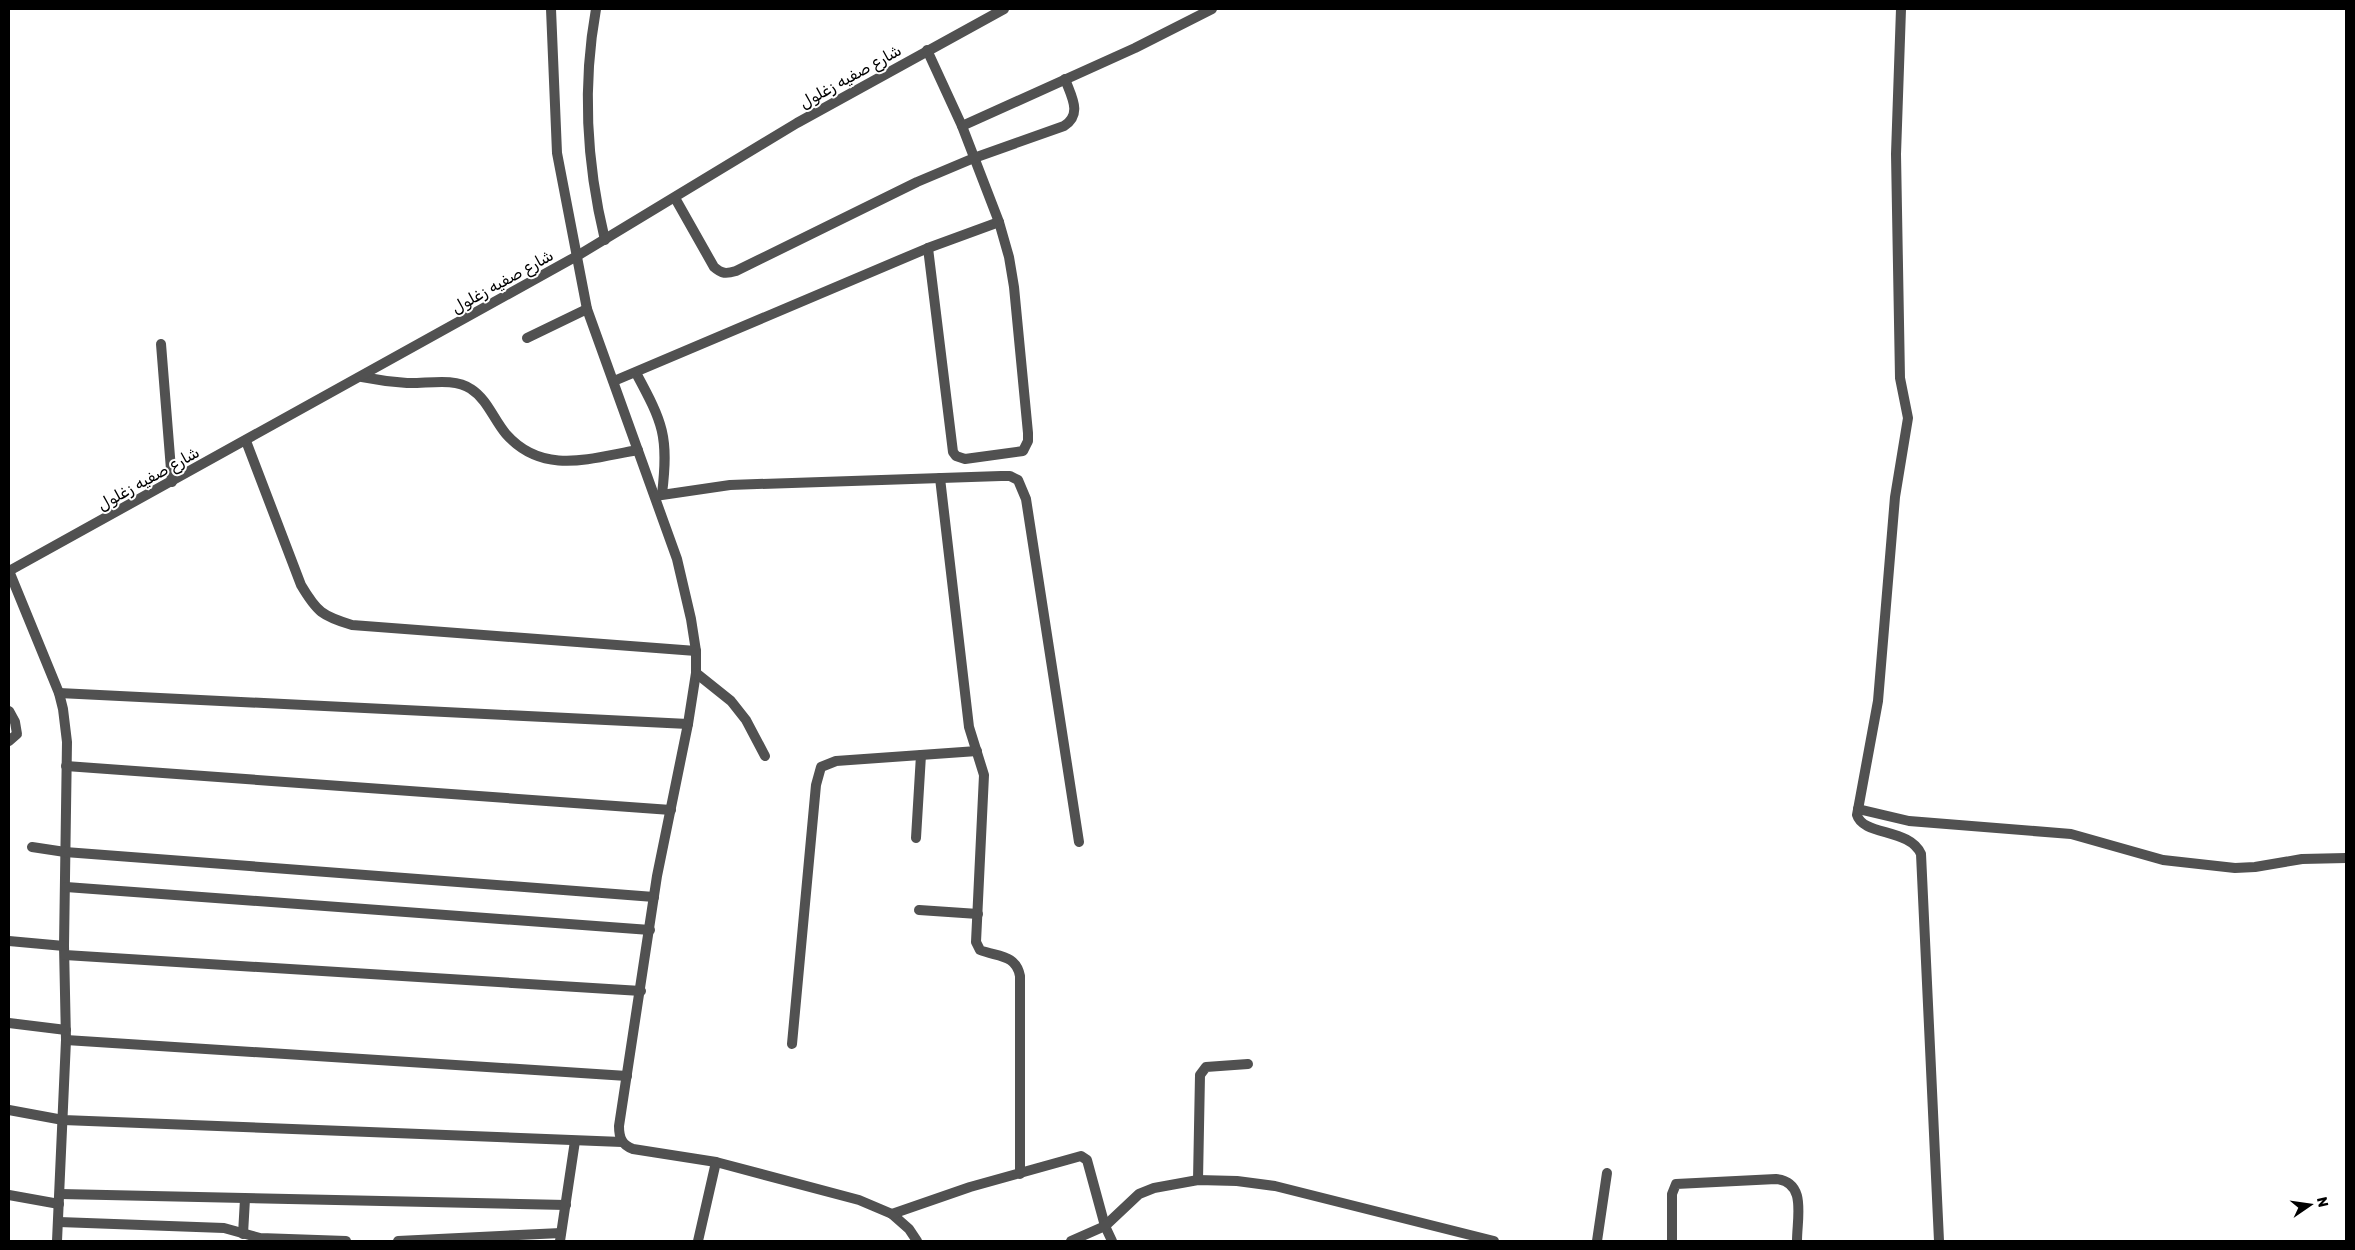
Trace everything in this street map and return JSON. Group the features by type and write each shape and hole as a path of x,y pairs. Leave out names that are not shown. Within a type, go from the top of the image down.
{"street":[{"path":"551,9 556,153 587,309 638,450 658,495 677,559 693,627 696,651 696,673 688,724 654,897 641,991 618,1126 622,1142"},
{"path":"596,9 587,95 588,142 594,194 605,240"},
{"name":"شارع صفيه زغلول","path":"9,571 362,377 577,256 797,123 1004,9"},
{"path":"962,126 1135,48 1212,9"},
{"path":"1901,9 1896,154 1900,378 1908,418 1895,497 1878,701 1858,809 1858,818 1863,824 1913,842 1921,854 1939,1241"},
{"path":"927,50 962,126 999,222 1009,257 1014,287 1028,433 1026,447 1018,453 960,458 953,452 928,248"},
{"path":"675,198 714,267 721,273 727,274 917,182 974,158 1071,122 1075,106 1065,79"},
{"path":"614,381 928,248 999,222"},
{"path":"527,338 587,309"},
{"path":"161,344 172,482"},
{"path":"636,372 664,432 666,465 658,495"},
{"path":"362,377 403,383 456,383 471,388 484,402 506,433 522,449 539,458 579,460 638,450"},
{"path":"246,441 301,585 314,607 330,618 352,625 696,651"},
{"path":"658,495 730,485 1010,476 1018,480 1023,489 1079,842"},
{"path":"940,478 969,727 984,775 977,947 984,952 1012,960 1017,965 1020,976 1020,1174"},
{"path":"9,571 59,693 66,724 66,1035 57,1241"},
{"path":"696,673 730,701 746,720 765,756"},
{"path":"59,693 688,724"},
{"path":"9,710 15,722 17,734 9,740"},
{"path":"792,1044 818,774 821,767 836,761 977,751"},
{"path":"916,838 920,755"},
{"path":"66,766 671,810"},
{"path":"1858,809 1910,820 2071,834 2163,860 2235,868 2255,867 2302,859 2346,858"},
{"path":"32,847 66,852 654,897"},
{"path":"66,887 650,930"},
{"path":"919,910 978,914"},
{"path":"9,941 65,950 641,991"},
{"path":"9,1024 66,1035 627,1076"},
{"path":"1198,1180 1200,1075 1206,1067 1248,1064"},
{"path":"9,1110 63,1120 622,1142 633,1149 716,1162 859,1200 892,1214 908,1229 917,1241"},
{"path":"398,1241 561,1237 575,1141"},
{"path":"892,1214 970,1187 1084,1156 1105,1226 1112,1241"},
{"path":"698,1241 716,1162"},
{"path":"1597,1241 1607,1173"},
{"path":"1071,1241 1105,1226 1139,1194 1154,1188 1198,1180 1237,1181 1275,1186 1494,1241"},
{"path":"1672,1241 1672,1194 1676,1184 1776,1180 1790,1182 1795,1187 1797,1196 1797,1241"},
{"path":"9,1195 60,1199 245,1198 566,1205"},
{"path":"243,1234 245,1198"},
{"path":"59,1222 224,1228 260,1238 346,1241"}]}
